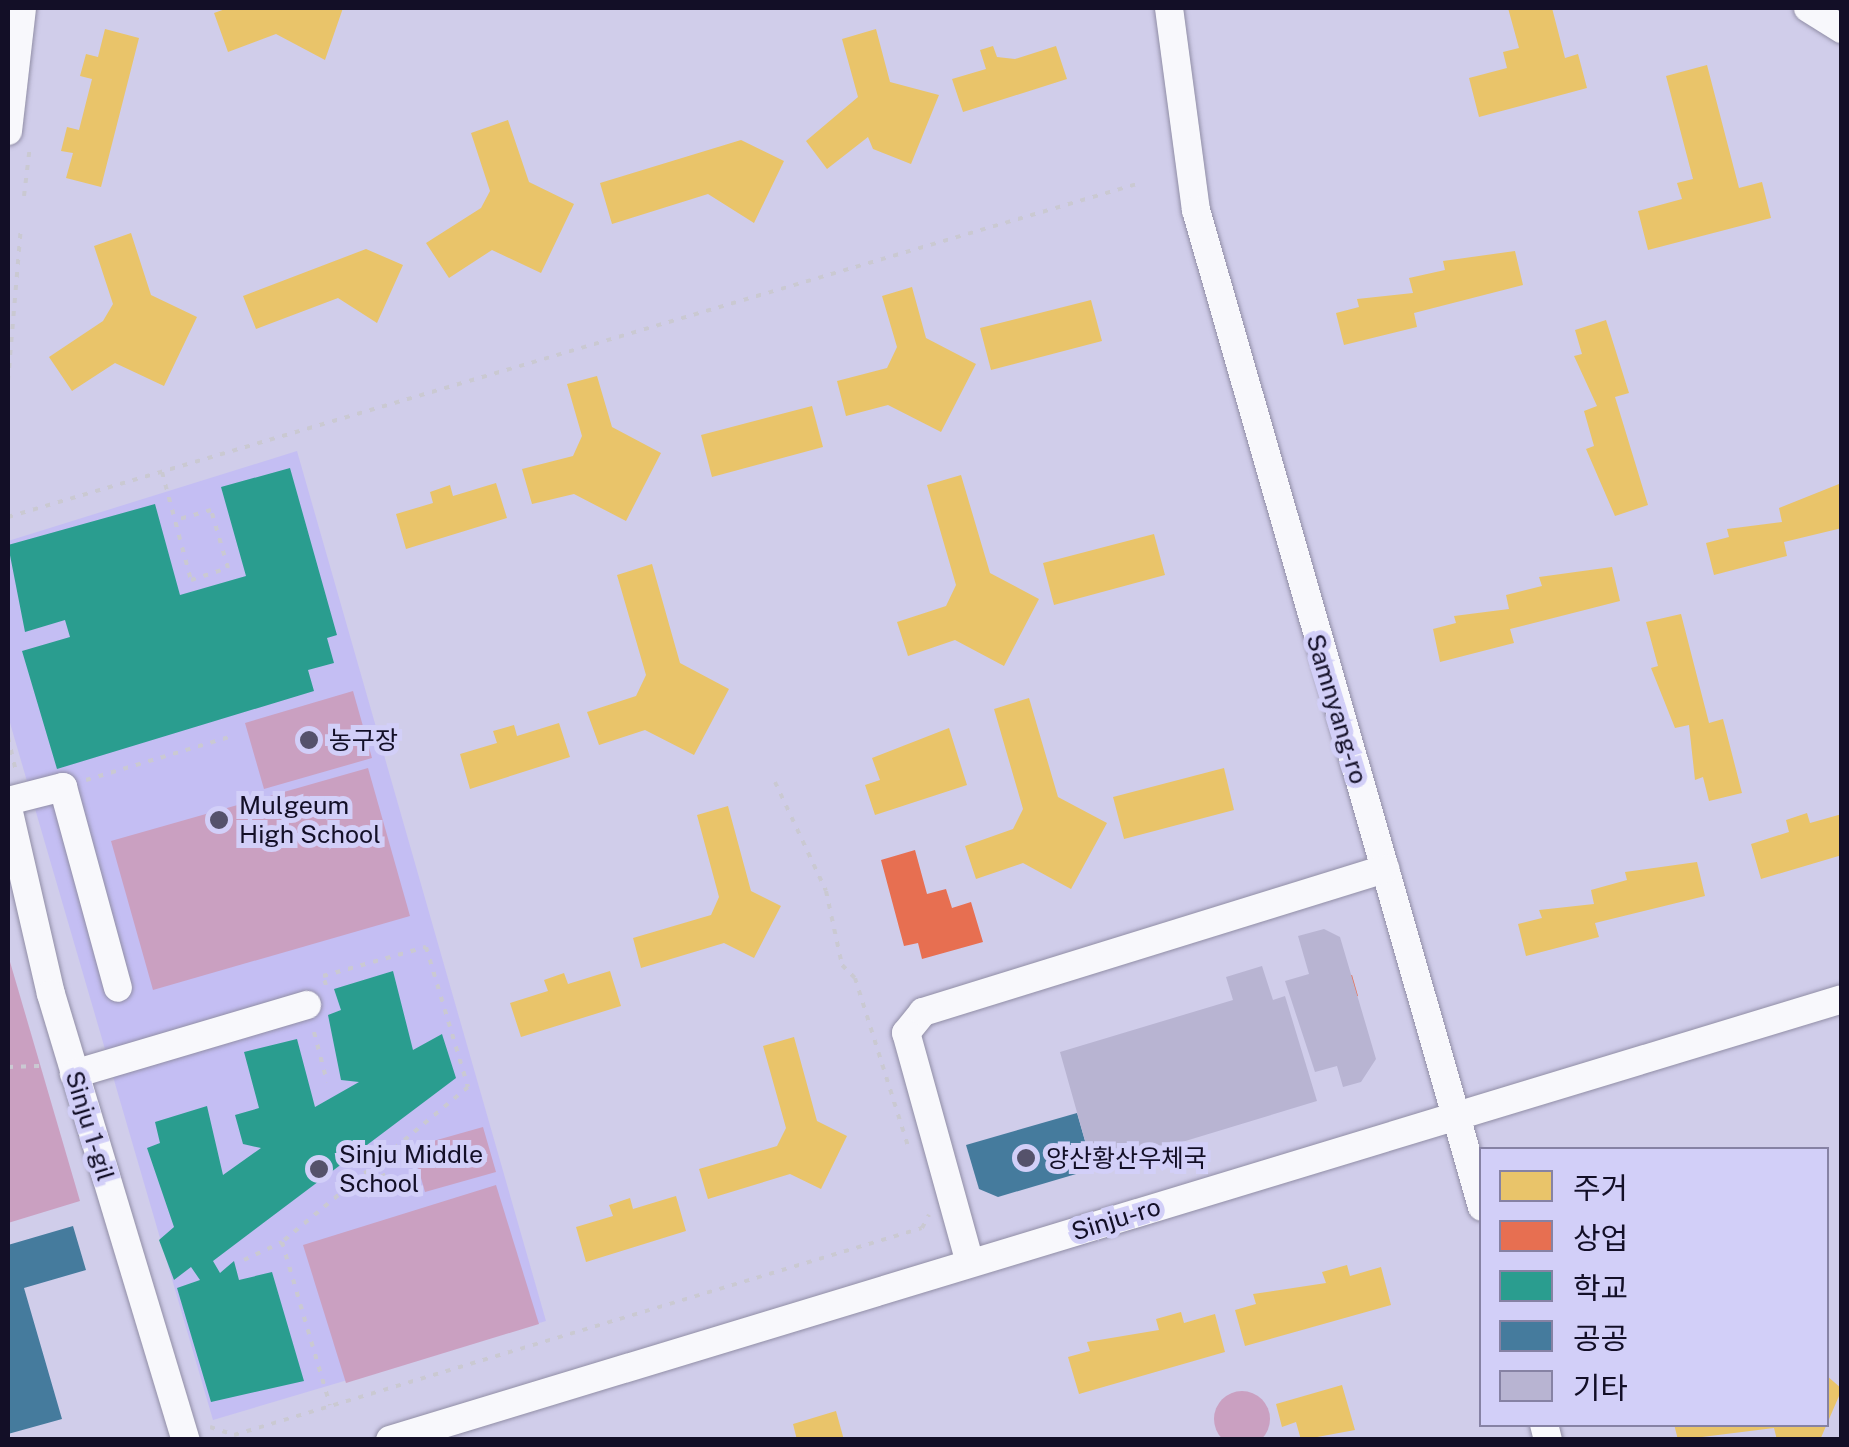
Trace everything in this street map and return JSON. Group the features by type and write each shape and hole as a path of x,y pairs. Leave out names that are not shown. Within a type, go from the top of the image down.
{"street":[{"path":"8,131 22,8"},
{"name":"Samnyang-ro","path":"1169,8 1196,210 1479,1197"},
{"path":"1808,8 1842,29"},
{"path":"13,802 63,787 118,988"},
{"name":"Sinju 1-gil","path":"13,802 62,1070 196,1432"},
{"path":"970,1263 906,1033 923,1012 1385,869"},
{"name":"Sinju-ro","path":"390,1440 1842,999"},
{"path":"62,1070 306,1005"}],"path":[{"path":"8,518 1140,183"},
{"path":"8,381 21,227"},
{"path":"162,472 191,580 228,568 211,510 176,520"},
{"path":"8,737 13,802"},
{"path":"63,787 229,737"},
{"path":"775,782 826,891 842,965 855,978 916,1168"},
{"path":"244,1260 282,1242 468,1087 426,947 323,976 330,998 306,1005 327,1082"},
{"path":"8,1067 62,1070"},
{"path":"378,1161 386,1184"},
{"path":"196,1432 234,1435 922,1228 928,1206"},
{"path":"282,1242 330,1405"}],"shaded area":[{"path":"297,451 546,1321 213,1420 8,716 8,541"},
{"name":"농구장","path":"353,691 372,758 264,789 245,723"},
{"path":"368,768 410,916 153,990 111,841"},
{"path":"8,955 80,1201 8,1223"},
{"path":"483,1127 496,1172 425,1192 412,1147"},
{"path":"496,1185 539,1324 346,1383 303,1245"},
{"path":"1242,1391 1261,1400 1270,1419 1261,1438 1242,1447 1223,1438 1214,1419 1223,1400"}],"building: 주거":[{"path":"228,8 343,8 325,60 276,34 228,52 214,13"},
{"path":"1508,8 1552,8 1565,58 1578,54 1587,88 1479,117 1469,78 1507,68 1503,52 1519,48"},
{"path":"105,29 139,38 101,187 66,178 73,153 61,151 67,127 79,130 92,79 80,76 86,54 98,57"},
{"path":"876,29 890,82 939,95 911,164 873,149 868,137 827,169 806,141 858,97 842,39"},
{"path":"993,46 997,57 1015,59 1056,46 1067,79 963,112 952,79 986,69 980,50"},
{"path":"1707,65 1739,188 1762,182 1771,218 1648,250 1638,211 1682,199 1677,183 1693,179 1666,76"},
{"path":"508,120 529,182 574,204 541,273 492,250 449,278 426,243 481,208 490,191 471,133"},
{"path":"741,140 784,161 754,223 708,194 612,224 600,183"},
{"path":"131,233 151,295 197,317 164,386 115,363 72,391 49,357 103,321 113,304 94,246"},
{"path":"366,249 403,265 377,323 338,298 256,329 243,296"},
{"path":"1515,251 1523,285 1414,313 1417,327 1344,345 1336,313 1359,307 1357,299 1413,293 1409,278 1445,270 1443,261"},
{"path":"912,287 926,338 976,364 941,432 888,405 846,416 837,381 887,368 897,347 882,296"},
{"path":"1091,300 1102,341 991,370 980,328"},
{"path":"1606,320 1629,393 1615,397 1648,505 1615,516 1586,449 1594,446 1584,411 1597,406 1574,356 1582,354 1575,330"},
{"path":"597,376 612,427 661,453 626,521 574,494 532,504 522,469 573,456 582,436 567,384"},
{"path":"812,406 823,447 712,477 701,435"},
{"path":"961,475 990,573 1039,599 1004,666 955,640 908,656 897,622 946,606 956,585 927,485"},
{"path":"496,483 507,518 406,549 396,514 433,503 430,492 450,485 453,496"},
{"path":"1839,484 1842,528 1784,542 1787,556 1714,575 1706,543 1729,537 1727,529 1782,522 1779,508"},
{"path":"1154,534 1165,575 1054,605 1043,563"},
{"path":"652,564 680,663 729,689 694,755 645,730 599,745 587,712 636,696 646,675 617,575"},
{"path":"1612,567 1620,601 1510,629 1514,643 1440,662 1433,629 1456,623 1454,616 1509,609 1506,595 1542,586 1539,577"},
{"path":"1681,614 1709,723 1723,719 1742,793 1709,801 1703,777 1695,780 1689,725 1675,728 1651,668 1658,666 1646,622"},
{"path":"1029,698 1058,797 1107,823 1071,889 1023,863 976,879 965,846 1013,829 1023,809 994,709"},
{"path":"559,723 570,757 470,789 460,754 497,743 493,731 514,725 517,736"},
{"path":"949,728 967,785 875,815 865,785 880,780 872,758"},
{"path":"1224,768 1234,810 1124,839 1113,797"},
{"path":"728,806 751,891 781,906 754,958 724,943 641,968 633,938 711,915 719,897 697,815"},
{"path":"1807,813 1810,823 1842,814 1842,855 1761,879 1751,844 1789,832 1786,820"},
{"path":"1697,862 1705,896 1595,923 1599,937 1526,956 1518,924 1542,918 1539,910 1594,904 1591,890 1627,880 1625,872"},
{"path":"610,971 621,1006 521,1037 510,1003 548,991 544,980 564,973 568,984"},
{"path":"794,1037 817,1121 847,1136 821,1189 790,1174 708,1199 699,1169 777,1146 786,1128 763,1046"},
{"path":"676,1196 686,1231 586,1262 576,1227 613,1216 609,1205 630,1198 633,1209"},
{"path":"1347,1265 1350,1276 1381,1267 1391,1305 1245,1346 1235,1310 1256,1304 1253,1294 1326,1283 1322,1272"},
{"path":"1181,1312 1184,1323 1215,1314 1225,1352 1079,1394 1068,1357 1090,1351 1087,1342 1159,1330 1156,1319"},
{"path":"1829,1378 1842,1389 1829,1419"},
{"path":"1342,1385 1355,1430 1301,1440 1296,1422 1282,1427 1276,1404"},
{"path":"836,1411 844,1440 797,1440 793,1424"},
{"path":"1675,1427 1826,1427 1820,1440 1777,1440 1774,1428 1678,1440"}],"building: 상업":[{"path":"915,850 927,894 946,889 952,908 971,902 983,942 922,959 918,943 904,946 881,860"},
{"path":"1352,975 1358,996 1339,1001 1333,979"},
{"path":"1245,1044 1250,1070 1233,1074 1226,1050"}],"building: 학교":[{"path":"290,468 337,635 327,638 334,663 308,670 314,691 57,769 22,651 70,637 65,620 25,632 8,545 155,504 180,595 246,576 221,487"},
{"path":"393,971 413,1050 442,1034 456,1078 213,1261 220,1273 234,1261 239,1280 272,1272 304,1381 211,1402 177,1288 200,1280 191,1267 174,1280 159,1240 174,1227 147,1148 160,1143 155,1122 207,1106 223,1175 261,1148 243,1144 235,1115 259,1108 244,1052 297,1039 315,1107 359,1082 341,1080 328,1015 341,1010 334,989"}],"building: 공공":[{"path":"1077,1113 1093,1169 998,1197 979,1189 966,1145"},
{"path":"73,1226 86,1270 24,1288 62,1419 8,1434 8,1245"}],"building: 기타":[{"path":"1324,929 1340,937 1376,1059 1361,1082 1343,1087 1337,1066 1315,1072 1285,981 1309,974 1298,936"},
{"path":"1262,966 1273,1000 1285,996 1317,1101 1093,1169 1060,1052 1233,1000 1226,977"}],"place":[{"name":"농구장","path":"309,740"},
{"name":"Mulgeum High School","path":"219,820"},
{"name":"양산황산우체국","path":"1026,1158"},
{"name":"Sinju Middle School","path":"319,1169"}]}
